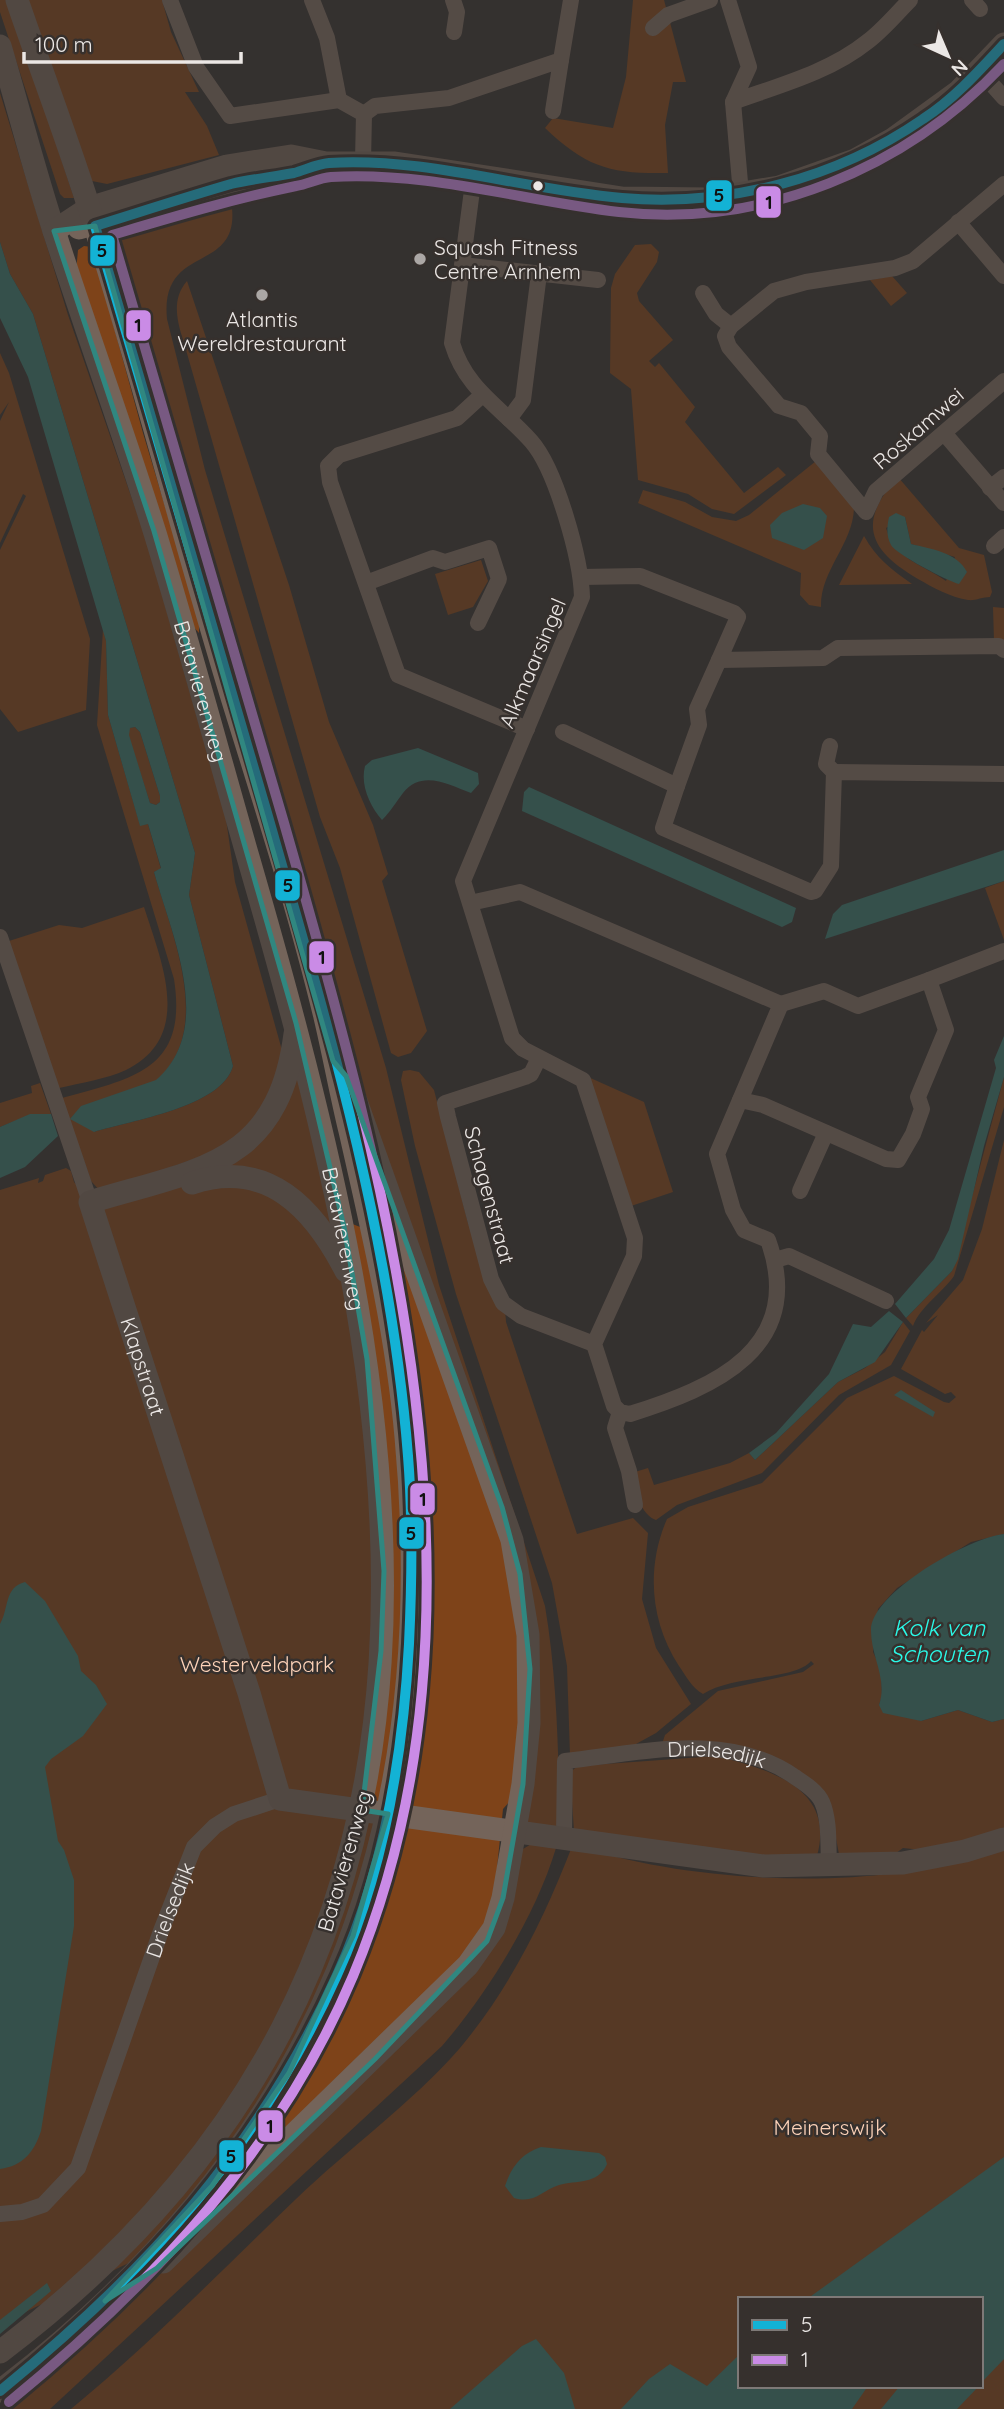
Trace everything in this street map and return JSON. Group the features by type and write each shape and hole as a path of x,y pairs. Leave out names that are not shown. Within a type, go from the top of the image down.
{"main road":[{"name":"Batavierenweg","path":"0,2391 105,2301 212,2186 260,2122 317,2021 353,1936 393,1795 409,1656 411,1561 406,1434 386,1298 325,1017 92,217 17,0"},
{"path":"54,231 92,217 233,184 297,173 326,163 363,161 395,163 622,198 675,200 741,194 816,176 855,160 925,118 980,71 1004,44"},
{"name":"Batavierenweg","path":"0,46 54,231 154,531 296,1023 356,1289 375,1427 383,1584 379,1678 364,1799 336,1901 300,1992 238,2106 208,2148 135,2236 62,2304 0,2352"},
{"path":"93,1209 215,1163 247,1142 271,1115 286,1083 296,1023"},
{"path":"105,2301 157,2268 375,2059 479,1953 499,1914 515,1832 523,1784 530,1669 525,1608 512,1540 346,1076 334,1061"},
{"path":"93,1209 212,1177 265,1183 285,1193 309,1213 334,1249 356,1289"},
{"name":"Klapstraat","path":"93,1209 280,1799"},
{"name":"Drielsedijk","path":"280,1799 764,1866 903,1863 965,1851 1004,1839"}],"street":[{"path":"170,0 196,67 230,116 339,100 364,114"},
{"path":"312,0 327,38 339,100"},
{"path":"453,0 457,12 454,32"},
{"path":"553,111 570,0"},
{"path":"653,27 668,15 710,0"},
{"path":"728,0 749,67 733,102 741,194"},
{"path":"733,102 798,79 855,50 867,43 910,0"},
{"path":"364,114 375,106 449,98 561,61"},
{"path":"980,71 1004,97"},
{"path":"363,161 364,114"},
{"name":"Alkmaarsingel","path":"474,175 452,343 456,359 481,396 533,443 551,472 582,577 582,597 463,881 512,1038 539,1058 583,1080 635,1238 634,1256 594,1344"},
{"path":"703,293 716,314 731,326 774,291 806,282 895,268 913,261 1004,184"},
{"path":"958,222 1004,276"},
{"path":"462,265 598,280"},
{"path":"509,419 523,400 540,274"},
{"name":"Roskamwei","path":"731,326 725,336 729,347 779,407 785,410 791,408 801,413 820,436 818,454 866,512 876,491 1004,381"},
{"path":"481,396 457,418 339,455 328,466 330,482 398,675 527,729"},
{"path":"944,433 1004,503"},
{"path":"990,488 1004,477"},
{"path":"366,583 433,558 445,562 489,548 499,579 478,623"},
{"path":"582,577 640,576 734,613 738,617 696,709 699,724 663,828 811,892 815,891 831,866 834,772"},
{"path":"719,660 822,658 838,648 999,646 1004,650"},
{"path":"563,732 677,786"},
{"path":"830,746 826,764 834,772 1004,774"},
{"path":"470,903 520,892 781,1004 824,991 859,1006 1004,951"},
{"name":"Klapstraat","path":"0,937 93,1209"},
{"path":"740,1100 763,1105 886,1159 898,1160 913,1134 922,1109 918,1097 946,1030 929,980"},
{"path":"594,1344 614,1406 621,1412 630,1413 684,1397 737,1367 758,1342 774,1313 779,1288 775,1260 768,1240 744,1230 733,1210 717,1154 781,1004"},
{"name":"Schagenstraat","path":"539,1058 531,1074 525,1077 445,1103 447,1117 491,1279 503,1303 521,1317 594,1344"},
{"path":"800,1191 826,1133"},
{"path":"775,1260 789,1256 886,1301"},
{"path":"621,1412 615,1428 629,1471 635,1505"},
{"name":"Drielsedijk","path":"564,1837 565,1761 705,1748 729,1749 769,1761 814,1790 822,1800 825,1814 829,1866"},
{"name":"Drielsedijk","path":"0,2214 22,2212 43,2205 78,2168 160,1931 194,1847 215,1826 234,1814 280,1799"}],"highlighted area":[{"path":"95,226 333,1061 346,1076 502,1507 520,1574 530,1669 523,1784 503,1898 487,1941 375,2059 157,2268 105,2301 212,2186 289,2073 353,1936 388,1814 362,1810 381,1651 384,1571 367,1359 344,1227 296,1023 154,531 54,231"}],"green space":[{"path":"0,0 9,0 74,198 64,198 60,194 0,12"},
{"path":"22,0 162,0 171,32 199,92 185,92 207,126 219,155 107,184 87,180"},
{"path":"633,0 664,0 686,82 673,82 665,125 668,173 631,172 601,166 574,152 545,128 553,118 613,128 626,77"},
{"path":"0,93 68,315 146,539 226,819 235,882 285,1061 282,1080 239,1143 101,1192 91,1181 62,1098 112,1084 151,1065 164,1051 173,1033 176,1009 174,979 97,725 103,629 106,641 108,715 140,825 148,824 161,869 154,872 177,947 186,1002 185,1028 178,1052 164,1073 94,1132 152,1117 194,1102 212,1092 225,1080 233,1066 189,895 195,853 33,314 10,274 0,242"},
{"path":"229,191 232,219 227,237 217,249 176,277 168,294 167,319 205,470 386,1068 439,1285 545,1606 556,1712 560,1819 556,1827 531,1825 524,1817 531,1619 370,1137 168,462 150,369 118,245 120,232 127,224"},
{"path":"651,244 659,252 657,262 637,293 639,301 673,340 649,361 655,367 659,363 695,407 685,422 744,493 778,467 786,475 734,514 712,509 688,494 638,480 631,389 610,373 611,288 615,274 635,245"},
{"path":"84,246 92,247 143,433 199,619 199,633 191,624 130,425 76,272 78,250"},
{"path":"892,276 907,293 891,306 870,280"},
{"path":"187,281 289,585 329,722 373,825 388,874 382,881 427,1031 411,1053 398,1057 391,1053 340,868 320,817 181,332 177,314 178,297"},
{"path":"0,353 9,373 90,639 86,710 18,732 0,709 0,550 26,496 23,494 0,543 0,421 9,402 0,415"},
{"path":"816,461 854,508 848,534 826,581 821,607 809,605 800,595 801,573 638,503 643,490 685,502 712,517 736,521 749,515"},
{"path":"898,477 959,548 984,555 992,592 990,597 971,600 949,595 918,579 888,557 874,534 873,521 885,493","holes":["905,517 911,544 955,557 946,581 902,554 886,528"]},
{"path":"864,536 885,563 912,584 839,585"},
{"path":"481,560 488,581 473,607 448,615 435,574"},
{"path":"993,607 1004,608 1004,642 994,641"},
{"path":"135,727 140,732 160,796 160,802 156,805 150,803 128,735 129,728"},
{"path":"1004,881 1004,940 985,888"},
{"path":"144,907 164,973 167,996 166,1018 160,1038 147,1055 126,1070 59,1088 9,941 59,925 82,928"},
{"name":"Westerveldpark","path":"296,1063 329,1215 381,1235 395,1229 501,1533 521,1639 522,1726 510,1801 503,1809 495,1888 481,1938 169,2244 0,2324 0,1190 39,1178 38,1183 43,1181 45,1175 66,1168 71,1171 74,1182 98,1207 228,1163"},
{"path":"403,1071 419,1072 434,1090 468,1223 505,1309 506,1322 577,1534 633,1518 648,1533 642,1599 656,1648 691,1704 656,1733 625,1750 570,1755 567,1666 552,1583 456,1294 415,1146 401,1080"},
{"path":"586,1076 644,1102 673,1192 628,1207"},
{"path":"1004,1077 1004,1107 954,1276 916,1319 913,1326 906,1318 952,1271"},
{"path":"40,1083 51,1114 30,1115 0,1127 0,1103 32,1093 31,1086"},
{"path":"1004,1140 1004,1534 971,1542 897,1588 878,1609 873,1652 881,1669 882,1696 879,1705 921,1721 958,1710 992,1722 1004,1719 1004,1833 922,1850 903,1848 889,1858 839,1854 828,1797 819,1786 782,1762 749,1749 733,1746 662,1744 665,1735 718,1691 803,1672 814,1664 811,1661 792,1672 730,1684 703,1694 699,1691 669,1649 657,1613 654,1575 660,1537 667,1519 688,1507 762,1483 847,1398 894,1376 944,1402 949,1403 956,1397 951,1392 945,1394 901,1369 922,1330 924,1332 938,1315 926,1323 963,1280 982,1229"},
{"path":"903,1322 910,1331 891,1365 839,1395 762,1473 677,1505 656,1520 642,1507 636,1492 635,1472 648,1468 654,1485 730,1463 749,1453 755,1460 838,1382 865,1368 885,1352"},
{"path":"716,1756 776,1775 807,1797 817,1813 820,1832 817,1856 801,1862 574,1831 570,1772 578,1766"},
{"path":"533,1843 556,1848 536,1900 493,1978 442,2046 50,2409 4,2409 80,2347 481,1960 518,1852"},
{"name":"Meinerswijk","path":"573,1844 609,1855 689,1871 775,1878 858,1877 895,1873 1004,1847 1004,2409 71,2409 157,2333 316,2180 422,2088 478,2025 525,1951"}],"water":[{"path":"0,242 10,274 33,314 195,853 189,895 233,1066 225,1080 212,1092 194,1102 152,1117 94,1132 70,1119 81,1106 156,1080 174,1059 183,1034 186,1008 184,980 154,872 161,868 148,824 140,826 108,715 106,641 28,377 0,318","holes":["135,727 140,732 160,796 160,802 156,805 150,803 129,735 130,728"]},
{"path":"803,504 820,508 827,516 823,538 804,550 772,538 770,525 782,513"},
{"path":"896,513 905,517 911,544 943,552 963,565 967,572 959,584 922,567 891,545 888,520"},
{"path":"418,748 478,773 479,784 471,793 436,781 419,782 403,793 382,820 367,795 365,766 372,760"},
{"path":"529,787 796,908 792,922 782,927 522,811 524,792"},
{"path":"1004,850 1004,881 825,939 833,914 842,905"},
{"path":"1004,1036 1004,1077 984,1146 958,1259 952,1271 906,1318 895,1304 934,1259 949,1230 996,1068 994,1060"},
{"path":"30,1114 51,1114 58,1136 25,1167 0,1178 0,1127"},
{"path":"889,1311 903,1322 875,1362 838,1382 755,1460 749,1453 776,1433 829,1374 853,1324 871,1327"},
{"path":"901,1390 935,1412 933,1417 894,1395"},
{"name":"Kolk van Schouten","path":"1004,1534 1004,1719 992,1722 958,1710 921,1721 883,1713 879,1705 882,1686 871,1631 875,1616 887,1600 924,1569 969,1545"},
{"path":"25,1582 45,1601 78,1656 81,1671 96,1685 107,1704 83,1736 51,1759 45,1767 58,1841 64,1850 74,1880 74,1926 41,2131 26,2157 15,2165 0,2169 0,1624 10,1594"},
{"path":"541,2147 599,2153 605,2157 607,2164 603,2171 592,2179 559,2185 533,2198 514,2198 505,2186 510,2173 523,2157"},
{"path":"1004,2157 1004,2359 983,2381 983,2297 810,2297"},
{"path":"47,2283 51,2291 0,2334 0,2320"},
{"path":"536,2339 564,2373 575,2409 450,2409 522,2346"},
{"path":"738,2356 738,2388 867,2388 852,2409 621,2409 649,2379 670,2364 707,2386"},
{"path":"898,2388 977,2388 957,2409 881,2409"}],"transit line":[{"name":"5","path":"0,2391 103,2300 194,2204 235,2152 272,2097 306,2038 353,1936 379,1855 396,1771 409,1644 412,1550 408,1456 400,1374 372,1211 312,971 95,226 231,184 294,173 329,163 366,162 439,169 622,198 662,200 741,193 817,173 889,140 945,103 1004,44"},
{"name":"1","path":"9,2402 113,2310 161,2261 207,2210 250,2156 289,2099 323,2039 353,1976 399,1836 422,1692 426,1546 415,1398 392,1251 360,1105 323,962 112,235 226,202 331,177 404,178 619,212 673,215 726,210 778,200 829,183 877,161 923,134 965,101 1004,64"}],"place":[{"name":"Squash Fitness Centre Arnhem","path":"420,259"},
{"name":"Atlantis Wereldrestaurant","path":"262,295"}]}
